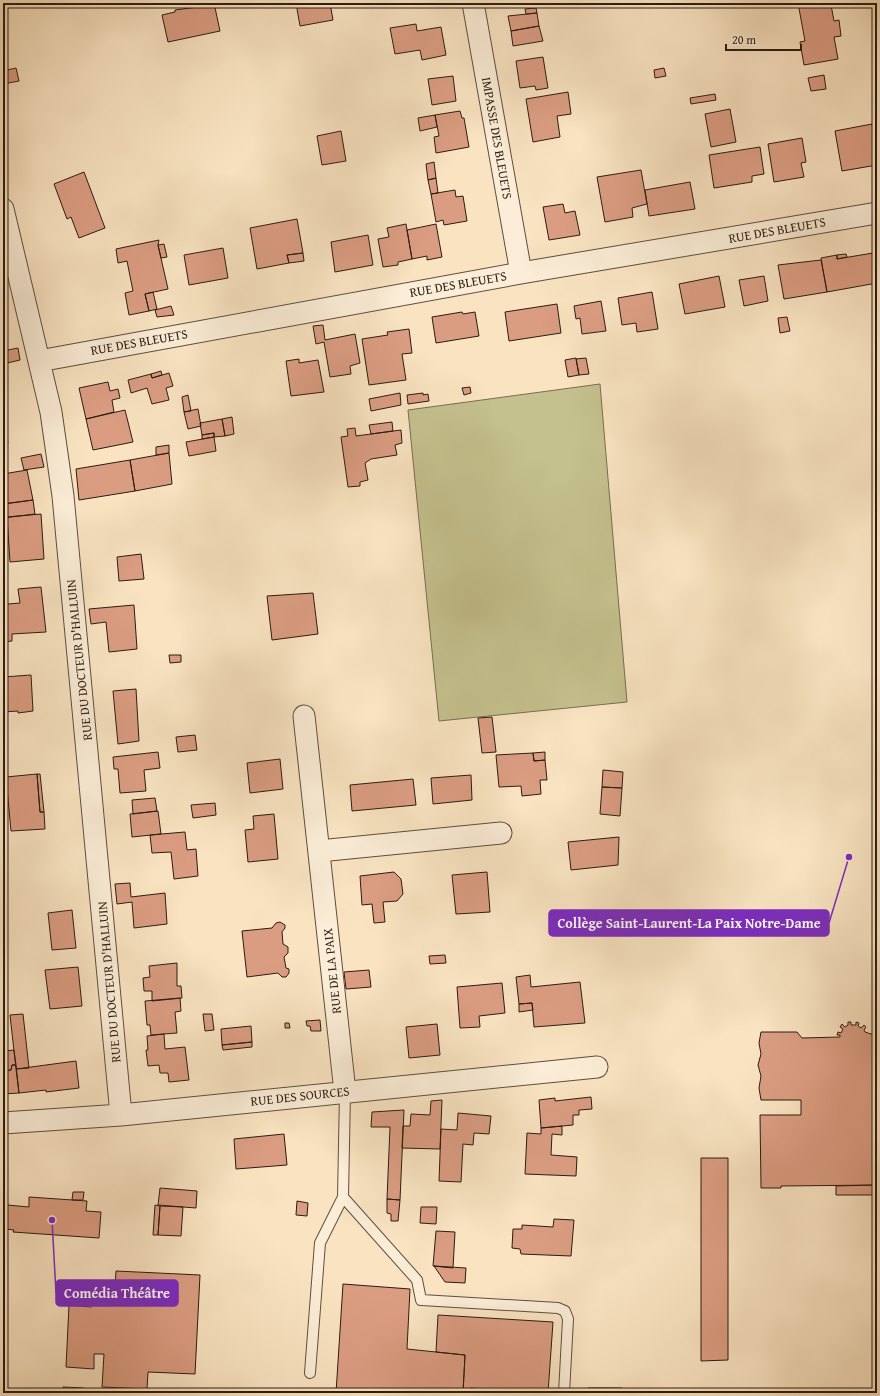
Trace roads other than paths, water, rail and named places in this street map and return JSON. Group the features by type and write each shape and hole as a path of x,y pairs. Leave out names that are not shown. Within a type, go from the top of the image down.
{"street":[{"name":"IMPASSE DES BLEUETS","path":"473,3 521,273"},
{"name":"RUE DES BLEUETS","path":"39,361 521,273 877,213"},
{"name":"RUE DU DOCTEUR D'HALLUIN","path":"4,220 51,412 63,496 121,1115"},
{"name":"RUE DE LA PAIX","path":"304,716 345,1092"},
{"path":"319,851 501,833"},
{"name":"RUE DES SOURCES","path":"3,1123 121,1115 597,1068"}],"lane":[{"path":"310,1373 320,1243 343,1197 345,1092"},
{"path":"343,1197 417,1280 421,1300 558,1308 565,1311 568,1319 564,1393"}],"place":[{"name":"Collège Saint-Laurent-La Paix Notre-Dame","path":"849,857"},
{"name":"Comédia Théâtre","path":"52,1220"}]}
